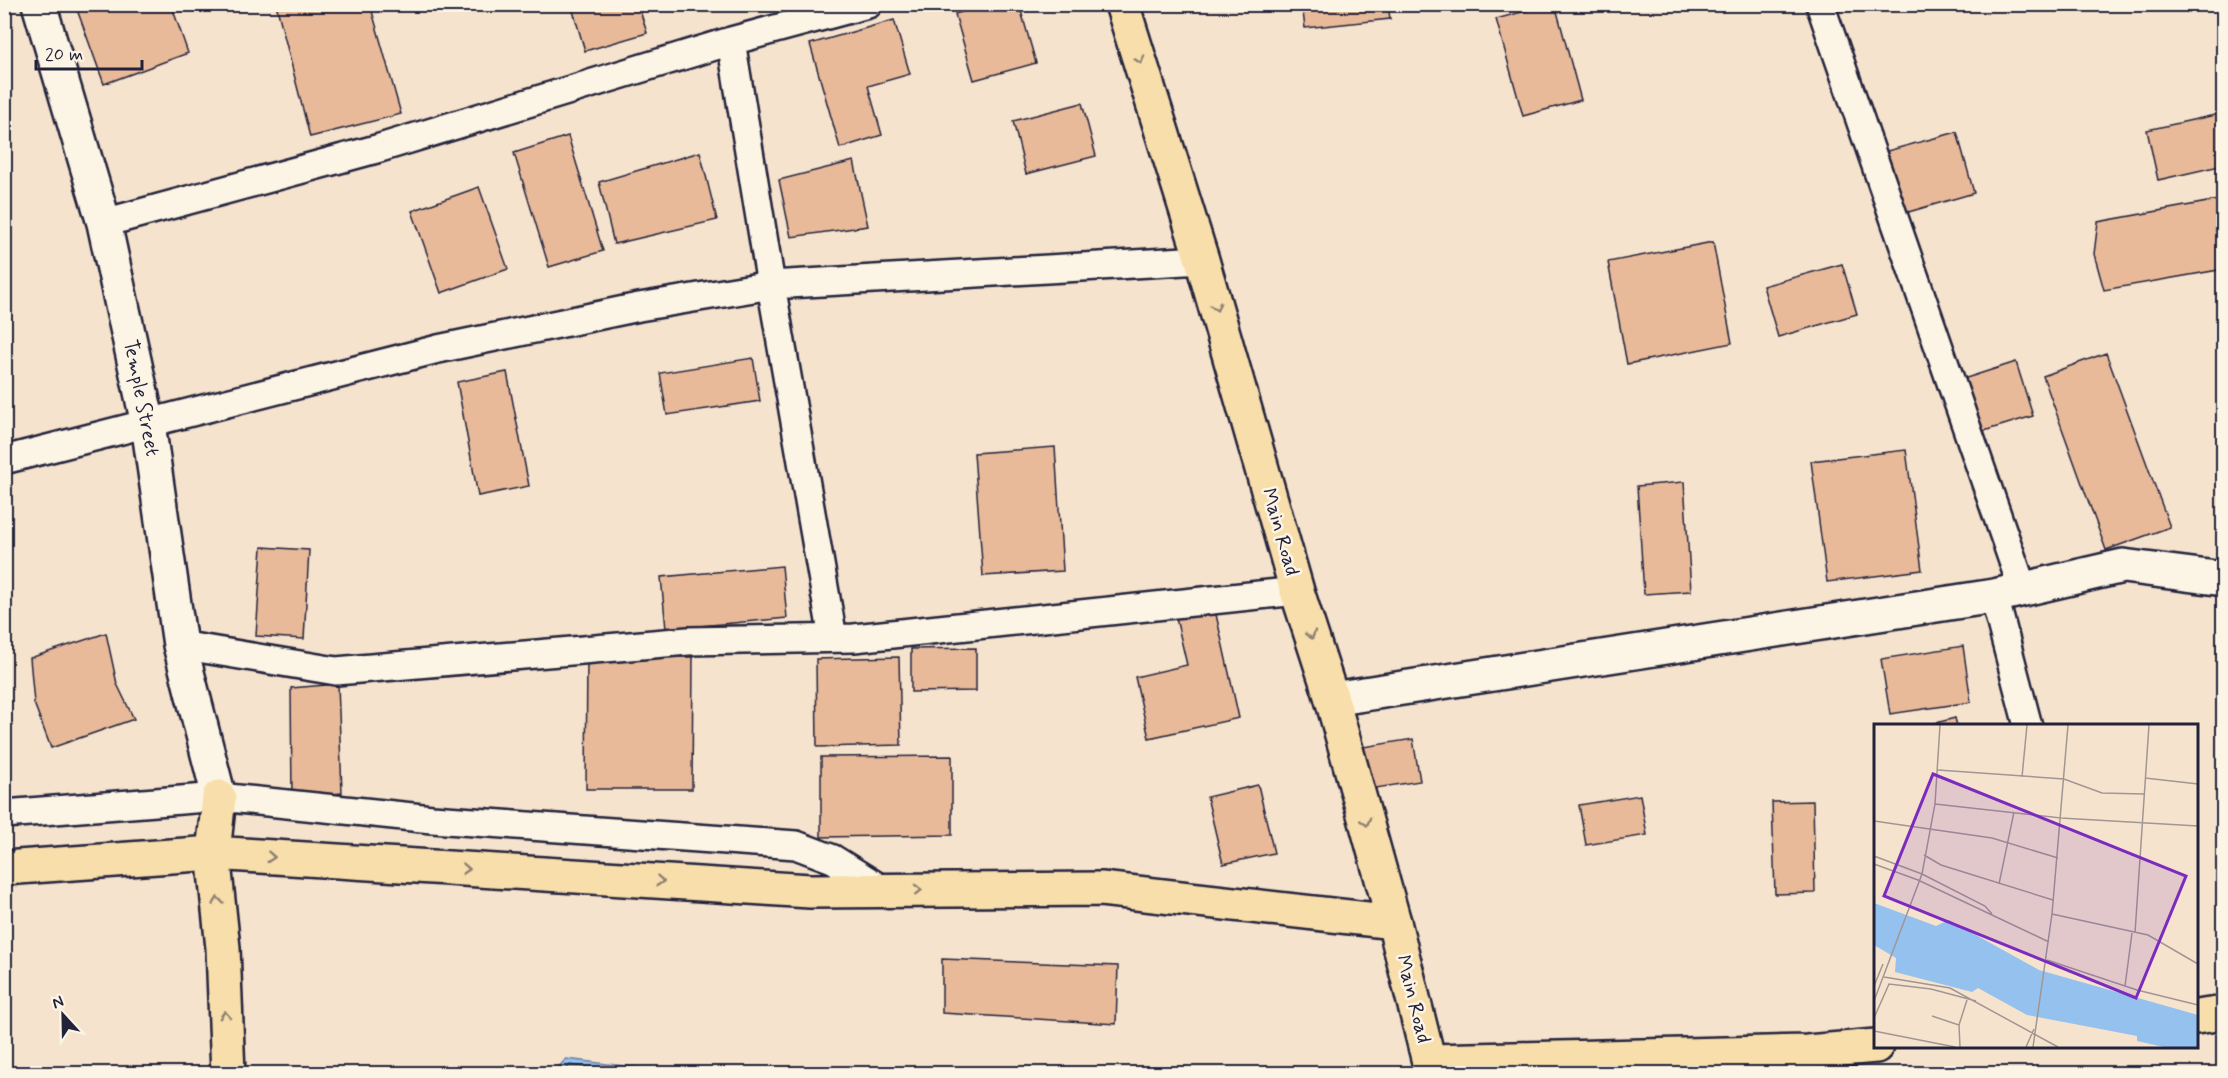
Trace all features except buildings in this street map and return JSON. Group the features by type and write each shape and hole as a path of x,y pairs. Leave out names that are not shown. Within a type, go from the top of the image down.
{"main road":[{"name":"Main Road","path":"1122,4 1202,260 1297,591 1332,699 1394,922 1431,1068"},
{"path":"219,797 213,853 223,948 228,1074"},
{"path":"4,868 213,853 810,891 1101,890 1394,922"},
{"path":"2198,1017 2223,1013"},
{"path":"1431,1068 1807,1052 1874,1046"}],"street":[{"name":"Temple Street","path":"39,4 104,223 148,424 180,645 219,797"},
{"path":"104,223 380,148 731,41 868,4"},
{"path":"1820,4 2008,593 2028,724"},
{"path":"731,41 833,638"},
{"path":"4,460 438,349 639,307 771,285 1202,260"},
{"path":"1332,699 2008,593 2123,566 2223,579"},
{"path":"180,645 336,671 688,641 854,638 1297,591"},
{"path":"4,814 219,797 432,819 796,845 832,859 883,890"}],"water":[{"path":"566,1059 682,1073 553,1073"}]}
